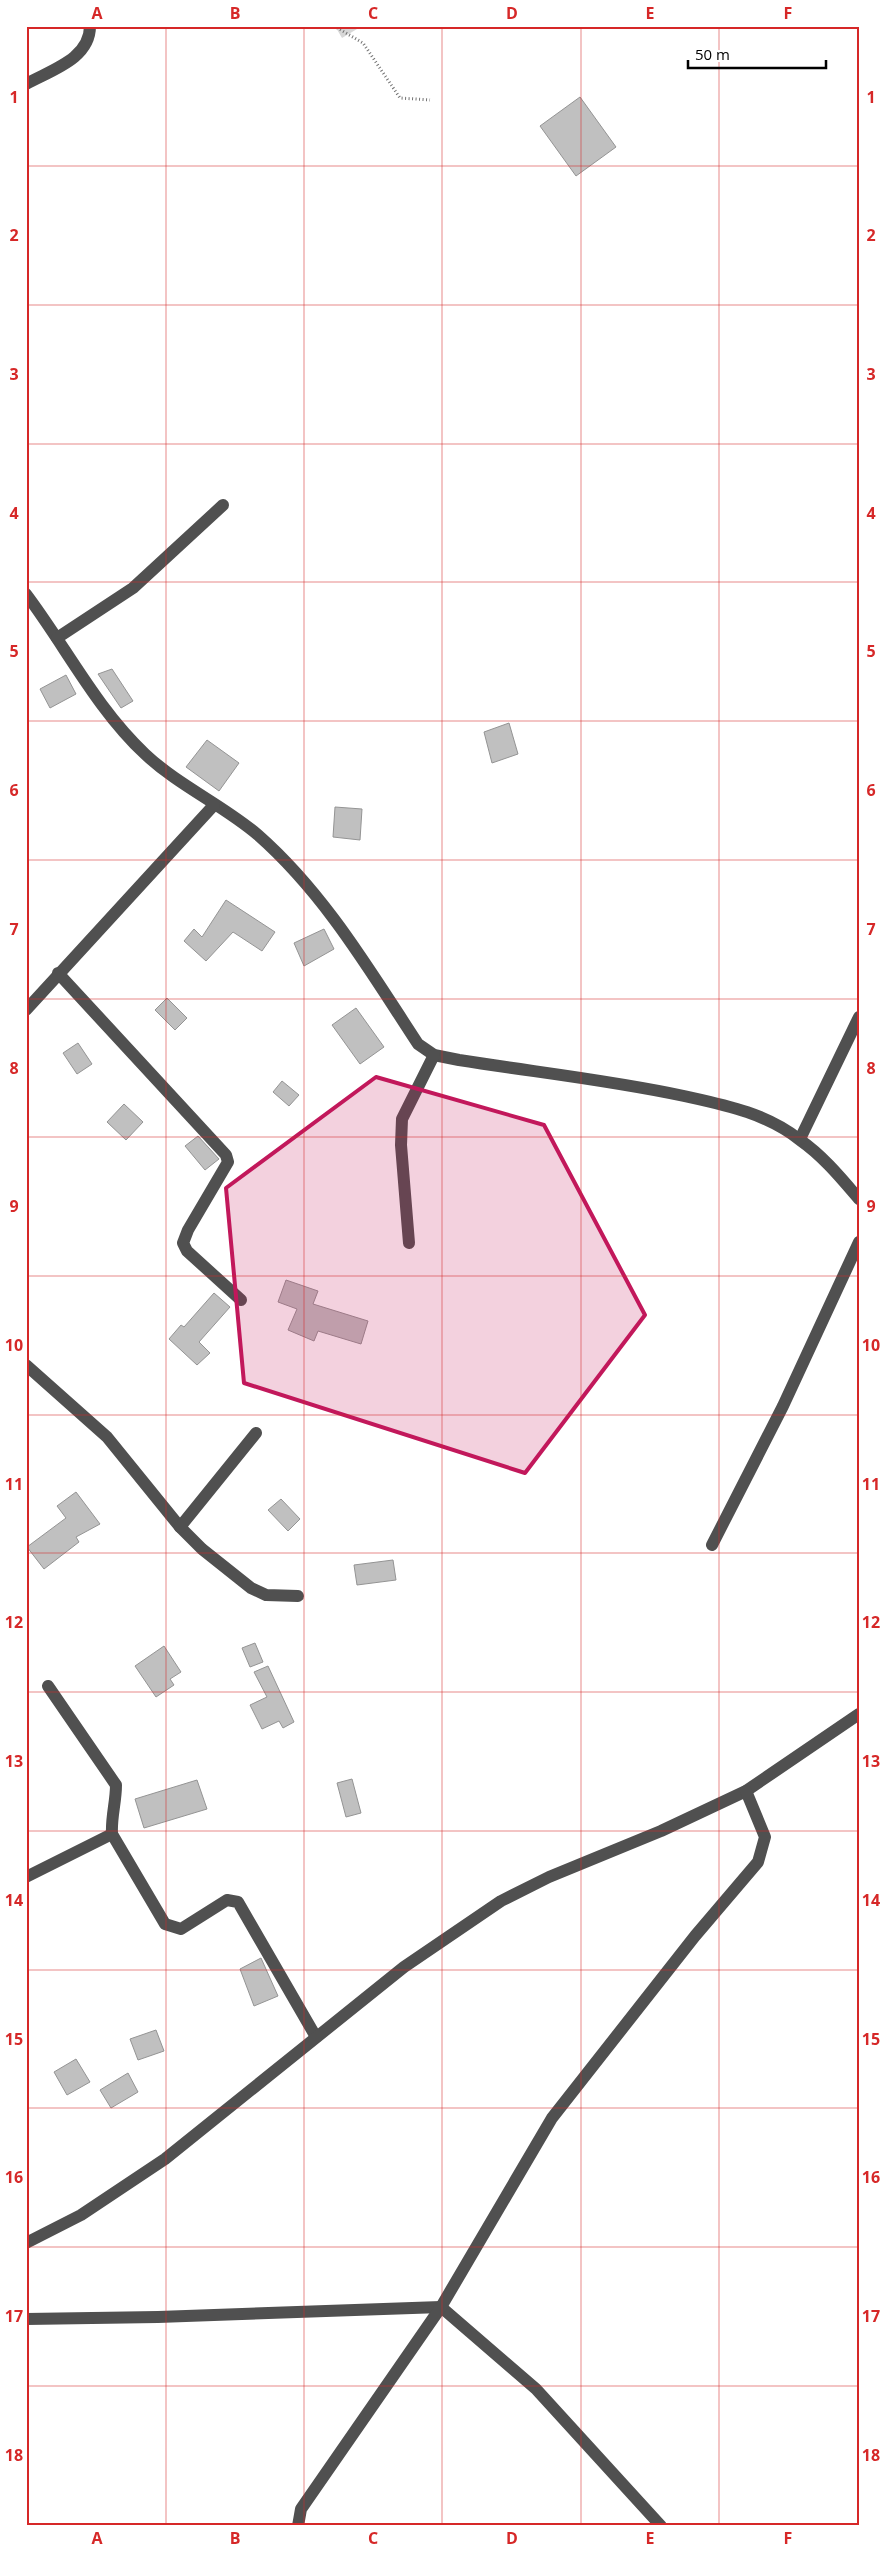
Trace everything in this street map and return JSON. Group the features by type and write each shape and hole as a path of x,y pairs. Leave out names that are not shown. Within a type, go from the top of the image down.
{"street":[{"path":"26,84 75,57 90,38 90,26"},
{"path":"57,638 133,588 223,505"},
{"path":"26,594 112,719 145,754 172,777 257,834 292,868 326,907 418,1044 434,1055 525,1071 635,1086 743,1109 775,1124 800,1139 830,1167 859,1199"},
{"path":"26,1010 214,805"},
{"path":"58,973 226,1155 228,1162 188,1230 183,1243 187,1251 242,1300"},
{"path":"800,1139 859,1017"},
{"path":"409,1243 401,1145 402,1119 434,1055"},
{"path":"712,1545 784,1406 859,1242"},
{"path":"26,1365 107,1437 180,1527 202,1549 251,1588 266,1595 298,1596"},
{"path":"180,1527 256,1433"},
{"path":"48,1686 116,1785 116,1798 111,1818 112,1834 165,1924 172,1928 181,1929 227,1900 238,1902 316,2037"},
{"path":"26,2243 81,2215 164,2158 404,1967 501,1901 549,1877 661,1831 746,1791 859,1714"},
{"path":"298,2526 301,2509 441,2306 552,2118 695,1936 758,1862 765,1837 746,1791"},
{"path":"26,1877 112,1834"},
{"path":"26,2318 158,2317 441,2306 536,2389 661,2526"}],"path":[{"path":"334,26 364,43 400,98 430,100"}],"highlighted area":[{"path":"376,1077 544,1125 645,1315 525,1473 244,1383 226,1188"}],"shaded area":[{"path":"335,26 362,26 342,38"}],"building":[{"path":"580,97 616,147 576,176 540,126"},
{"path":"112,669 133,701 121,708 98,674"},
{"path":"66,675 76,694 50,708 40,689"},
{"path":"509,723 518,754 492,763 484,732"},
{"path":"207,740 239,763 219,791 186,767"},
{"path":"335,807 362,809 360,840 333,837"},
{"path":"226,900 275,932 262,951 233,932 206,961 184,941 194,929 202,937"},
{"path":"324,929 334,949 304,966 294,943"},
{"path":"167,998 187,1018 175,1030 155,1010"},
{"path":"356,1008 384,1047 360,1064 332,1025"},
{"path":"78,1043 92,1064 77,1074 63,1053"},
{"path":"282,1081 299,1095 289,1106 273,1092"},
{"path":"124,1104 143,1122 126,1140 107,1122"},
{"path":"198,1136 219,1159 205,1170 185,1146"},
{"path":"286,1280 318,1291 313,1304 368,1321 361,1344 318,1331 314,1341 288,1330 297,1309 278,1302"},
{"path":"214,1293 230,1307 199,1342 210,1353 197,1365 169,1339 181,1325 184,1327"},
{"path":"76,1492 100,1524 76,1537 79,1542 44,1569 27,1547 66,1518 57,1506"},
{"path":"281,1499 300,1519 288,1531 268,1510"},
{"path":"393,1560 396,1580 357,1585 354,1565"},
{"path":"255,1643 263,1662 250,1667 242,1648"},
{"path":"164,1646 181,1672 170,1679 174,1685 156,1697 135,1666"},
{"path":"268,1666 294,1722 283,1728 279,1721 262,1729 250,1705 267,1697 254,1672"},
{"path":"352,1779 361,1813 346,1817 337,1783"},
{"path":"197,1780 207,1809 144,1828 135,1799"},
{"path":"261,1958 278,1996 254,2006 240,1969"},
{"path":"156,2030 164,2051 138,2060 130,2039"},
{"path":"76,2059 90,2082 67,2095 54,2072"},
{"path":"128,2073 138,2092 111,2108 100,2090"}]}
